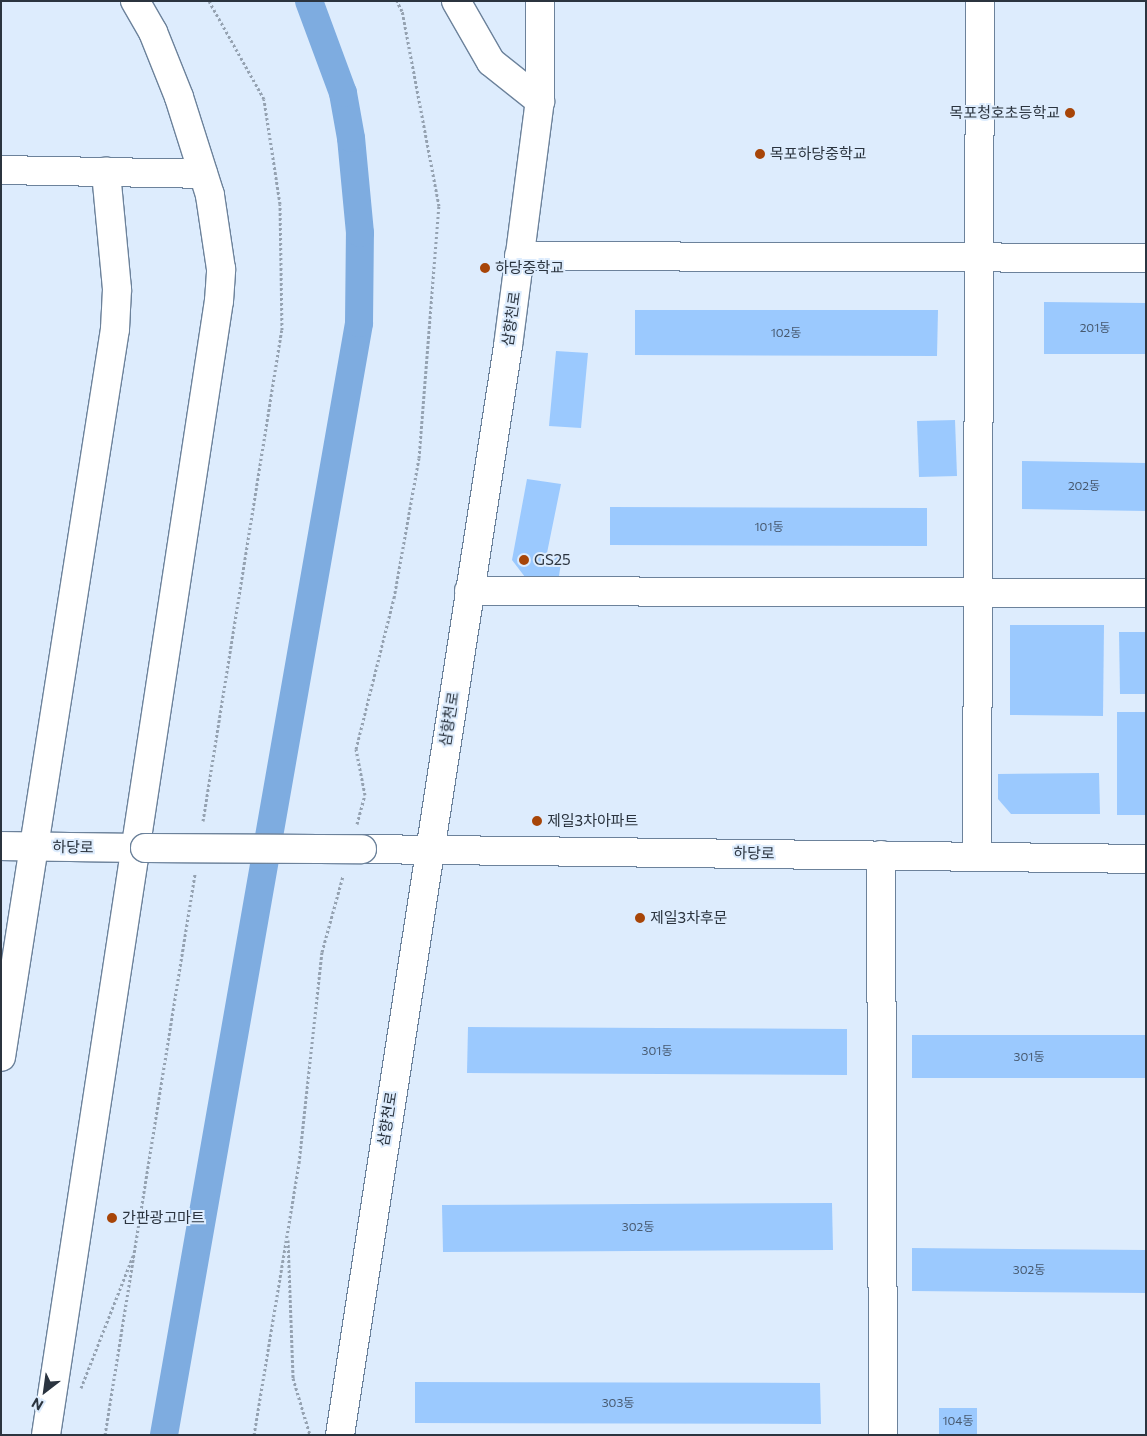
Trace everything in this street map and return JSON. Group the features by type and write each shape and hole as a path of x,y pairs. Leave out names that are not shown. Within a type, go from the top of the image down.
{"street":[{"path":"46,1435 139,848 220,301 221,268 210,195 179,97 153,32 135,1"},
{"path":"456,1 491,62 540,101"},
{"name":"삼향천로","path":"340,1435 519,256 540,101 540,1"},
{"path":"977,856 980,592 980,1"},
{"path":"1,170 203,174"},
{"path":"1,1057 115,328 116,280 106,172"},
{"path":"519,256 1146,258"},
{"path":"469,591 1146,593"},
{"name":"하당로","path":"1,846 354,850 428,849 1146,859"},
{"path":"881,855 883,1435"}],"path":[{"path":"202,826 282,330 280,204 264,99 209,1"},
{"path":"254,1435 299,1163 322,952 354,850 365,795 356,749 394,598 419,458 439,206 402,11 397,1"},
{"path":"105,1435 196,865"},
{"path":"287,1234 293,1378 310,1435"},
{"path":"76,1397 136,1249"}],"building":[{"path":"1044,302 1146,303 1146,354 1044,354"},
{"path":"635,310 938,310 937,356 635,355"},
{"path":"556,351 588,353 581,428 549,426"},
{"path":"955,420 957,476 919,477 917,421"},
{"path":"1022,461 1146,463 1146,511 1022,509"},
{"path":"527,479 561,484 547,553 562,556 559,576 525,577 512,560"},
{"path":"610,507 927,508 927,546 610,545"},
{"path":"1010,625 1104,625 1103,716 1010,715"},
{"path":"1119,632 1146,632 1146,694 1120,694"},
{"path":"1117,712 1146,712 1146,815 1117,815"},
{"path":"1099,773 1100,814 1011,814 998,799 998,774"},
{"path":"468,1027 847,1029 847,1075 467,1073"},
{"path":"912,1035 1146,1035 1146,1078 912,1078"},
{"path":"832,1203 833,1250 443,1252 442,1205"},
{"path":"912,1248 1146,1250 1146,1293 912,1291"},
{"path":"415,1382 820,1383 821,1424 415,1423"},
{"path":"939,1408 977,1408 977,1435 939,1435"}],"waterway":[{"path":"164,1435 359,323 360,233 351,138 343,93 309,1"}],"place":[{"name":"목포청호초등학교","path":"1070,113"},
{"name":"목포하당중학교","path":"760,154"},
{"name":"하당중학교","path":"485,268"},
{"name":"GS25","path":"524,560"},
{"name":"제일3차아파트","path":"537,821"},
{"name":"제일3차후문","path":"640,918"},
{"name":"간판광고마트","path":"112,1218"}]}
